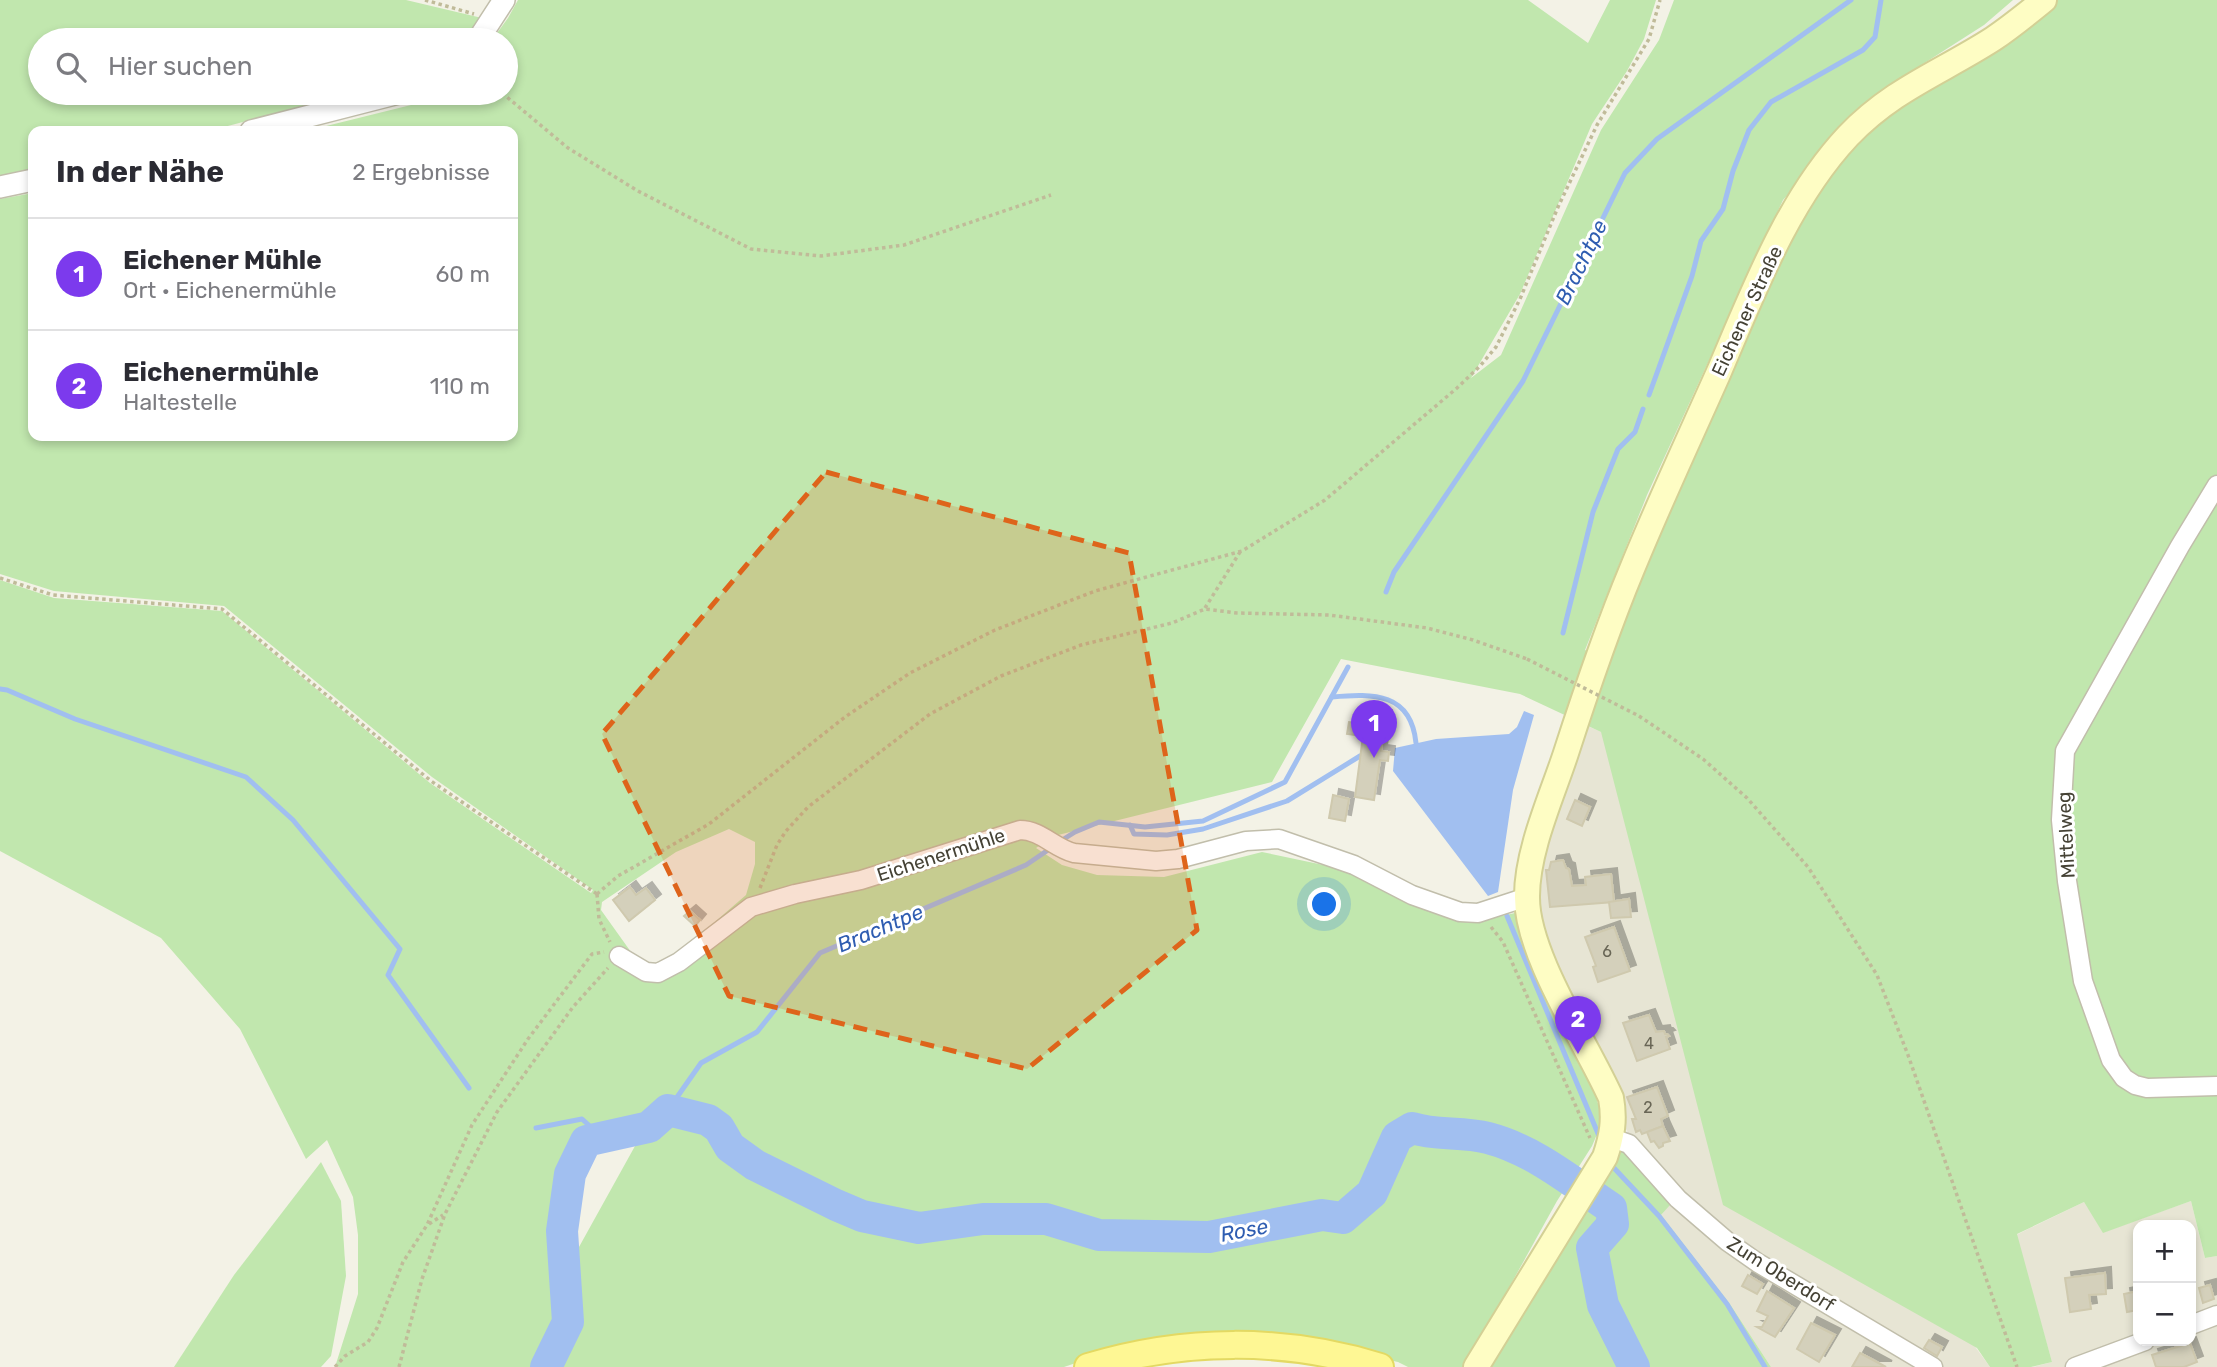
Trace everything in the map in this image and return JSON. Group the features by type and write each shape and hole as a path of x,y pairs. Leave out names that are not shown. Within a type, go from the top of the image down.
{"main road":[{"name":"Eichener Straße","path":"1527,897 1539,832 1631,571 1742,319 1794,209 1824,164 1870,115 1917,81 1991,40 2044,0"},
{"path":"1476,1367 1595,1172 1612,1138 1614,1115 1611,1098 1540,952 1530,920 1527,897"},
{"path":"1088,1367 1157,1350 1198,1345 1250,1345 1299,1349 1352,1358 1380,1367"}],"street":[{"path":"487,28 504,0"},
{"path":"270,126 352,105"},
{"path":"0,187 28,181"},
{"name":"Mittelweg","path":"2217,485 2065,751 2061,820 2067,881 2083,981 2110,1060 2124,1078 2147,1088 2217,1086"},
{"name":"Eichenermühle","path":"751,907 795,894 861,880 947,855 1013,831 1027,830 1062,850 1156,861 1178,859 1246,841 1279,839 1354,866 1442,908 1478,913 1527,897"},
{"path":"619,956 646,972 658,973 669,969 751,907"},
{"name":"Zum Oberdorf","path":"1612,1138 1629,1144 1678,1199 1728,1242 1758,1263 1933,1367"},
{"path":"2196,1323 2217,1315"},
{"path":"2075,1367 2133,1346"}],"path":[{"path":"425,0 493,19"},
{"path":"597,894 618,876 709,824 845,717 910,673 995,630 1095,591 1241,551 1325,500 1457,388 1496,347 1597,125 1649,39 1660,0"},
{"path":"516,105 568,148 638,191 751,249 821,256 904,246 1051,195"},
{"path":"1205,609 1241,551"},
{"path":"0,578 53,595 222,609 431,781 597,894"},
{"path":"751,907 777,845 808,807 930,714 1001,676 1081,645 1172,623 1205,609 1237,613 1329,615 1427,628 1473,640 1527,659 1639,716 1703,759 1747,798 1808,867 1877,975 1908,1055 2017,1367"},
{"path":"597,894 598,919 619,956"},
{"path":"1478,913 1503,942 1595,1172"},
{"path":"335,1367 345,1356 368,1342 377,1328 403,1262 427,1225 472,1125 528,1039 592,954 606,952 619,956"},
{"path":"399,1367 422,1279 445,1214 497,1112 573,1007 619,956"},
{"path":"427,1225 445,1214"}],"highlighted area":[{"path":"826,472 1129,553 1197,930 1027,1069 729,996 602,734"}],"shaded area":[{"path":"1577,721 1601,732 1990,1367 1771,1367 1730,1304 1661,1215 1678,1195 1633,1142 1606,1092 1527,897"},
{"path":"2191,1201 2196,1220 2138,1220"},
{"path":"2084,1202 2104,1232 2133,1222 2133,1346 2196,1346 2196,1221 2205,1258 2217,1256 2217,1367 2033,1367 2052,1362 2016,1235"}],"green space":[{"path":"0,0 406,0 482,18 473,28 28,28 28,105 306,105 228,126 28,126 28,171 0,177"},
{"path":"518,0 1528,0 1588,43 1610,0 1656,0 1644,39 1627,71 1592,124 1520,294 1471,378 1501,355 1601,130 1659,40 1674,0 2013,0 1984,25 1912,71 1866,108 1783,200 1647,495 1585,650 1600,657 1800,214 1875,116 2055,0 2217,0 2217,1256 2205,1258 2191,1201 2103,1233 2084,1202 2017,1234 2052,1362 2031,1367 1990,1367 1977,1348 1723,1205 1601,732 1520,694 1341,659 1272,782 1054,836 1036,848 1062,865 1097,875 1164,877 1262,852 1352,871 1407,899 1469,923 1515,913 1534,967 1595,1094 1603,1120 1592,1146 1557,1201 1465,1367 1408,1367 1398,1362 1298,1341 1105,1353 1064,1367 335,1367 358,1294 358,1235 353,1197 327,1140 306,1159 240,1029 161,938 0,851 0,580 54,598 222,611 430,783 591,893 593,890 432,777 224,606 54,591 0,574 0,199 28,194 28,441 518,441 518,126 326,126 411,105 518,105 518,28 501,28","holes":["729,829 755,842 755,864 746,895 672,959 653,967 636,959 601,910 602,902 676,852","650,1119 574,1256 584,1137"]},
{"path":"1614,1150 1625,1152 1671,1204 1661,1215 1730,1304 1771,1367 1486,1367"},
{"path":"321,1162 341,1201 346,1276 331,1356 321,1367 174,1367 234,1275"}],"water":[{"path":"1524,711 1534,715 1513,790 1498,892 1488,896 1393,771 1395,748 1436,739 1509,734 1517,727"}],"building":[{"path":"1376,714 1386,716 1381,751 1389,752 1388,761 1380,760 1374,800 1355,797 1363,736 1347,734 1349,722 1375,725"},
{"path":"1333,795 1349,799 1345,821 1329,818"},
{"path":"1575,800 1590,807 1582,826 1567,819"},
{"path":"1563,860 1569,869 1572,886 1586,885 1585,877 1611,874 1614,902 1550,907 1546,870 1549,870 1551,862"},
{"path":"630,887 636,895 646,888 655,900 629,921 613,900"},
{"path":"1629,899 1631,917 1611,918 1609,902"},
{"path":"690,911 700,920 695,926 684,916"},
{"path":"1614,927 1630,971 1598,982 1593,967 1596,966 1585,937"},
{"path":"1649,1015 1656,1032 1664,1031 1669,1036 1666,1037 1670,1049 1637,1061 1623,1023"},
{"path":"1657,1087 1668,1116 1661,1119 1663,1126 1642,1134 1640,1130 1636,1132 1632,1119 1636,1119 1627,1097"},
{"path":"1663,1126 1670,1141 1659,1148 1654,1141 1651,1142 1647,1132"},
{"path":"2105,1273 2106,1294 2089,1295 2091,1309 2070,1312 2065,1278"},
{"path":"1748,1275 1763,1284 1757,1294 1742,1286"},
{"path":"2210,1285 2214,1299 2203,1303 2199,1288"},
{"path":"1767,1291 1794,1308 1775,1337 1757,1327 1762,1327 1768,1316 1757,1311"},
{"path":"2133,1292 2133,1311 2127,1312 2124,1294"},
{"path":"1811,1323 1835,1335 1819,1362 1797,1349"},
{"path":"1929,1340 1942,1347 1937,1356 1924,1348"},
{"path":"2180,1346 2191,1346 2197,1362 2184,1367 2156,1367 2152,1355"},
{"path":"1860,1353 1886,1367 1852,1367"}],"waterway":[{"name":"Brachtpe","path":"1386,592 1394,572 1523,381 1625,173 1657,139 1851,0"},
{"path":"1649,395 1692,276 1701,241 1723,209 1733,171 1749,130 1771,102 1863,50 1875,37 1881,0"},
{"path":"1563,633 1593,512 1618,449 1635,432 1643,409"},
{"name":"Brachtpe","path":"1059,842 1099,822 1145,827 1203,821 1285,782 1348,667"},
{"path":"0,689 75,719 246,777 293,820 400,949 388,975 469,1088"},
{"path":"1332,697 1362,695 1388,700 1398,705 1407,714 1416,743"},
{"path":"1130,825 1134,834 1167,835 1203,829 1287,801 1360,756"},
{"name":"Brachtpe","path":"668,1110 701,1063 757,1032 820,953 1026,865 1051,848"},
{"path":"1507,916 1599,1136"},
{"name":"Rose","path":"546,1367 568,1322 562,1231 570,1174 586,1141 649,1127 668,1110 708,1120 719,1128 730,1147 755,1165 862,1216 919,1228 983,1219 1046,1219 1099,1235 1209,1237 1322,1215 1343,1218 1372,1193 1397,1137 1412,1128 1488,1138 1505,1143 1537,1159 1611,1208 1613,1224 1592,1248 1603,1305 1634,1367"},
{"path":"536,1128 582,1119 602,1137"},
{"path":"1614,1168 1659,1216 1727,1304 1765,1367"}],"place":[{"name":"Eichener Mühle","path":"1374,758"},
{"name":"Eichenermühle","path":"1578,1054"}]}
